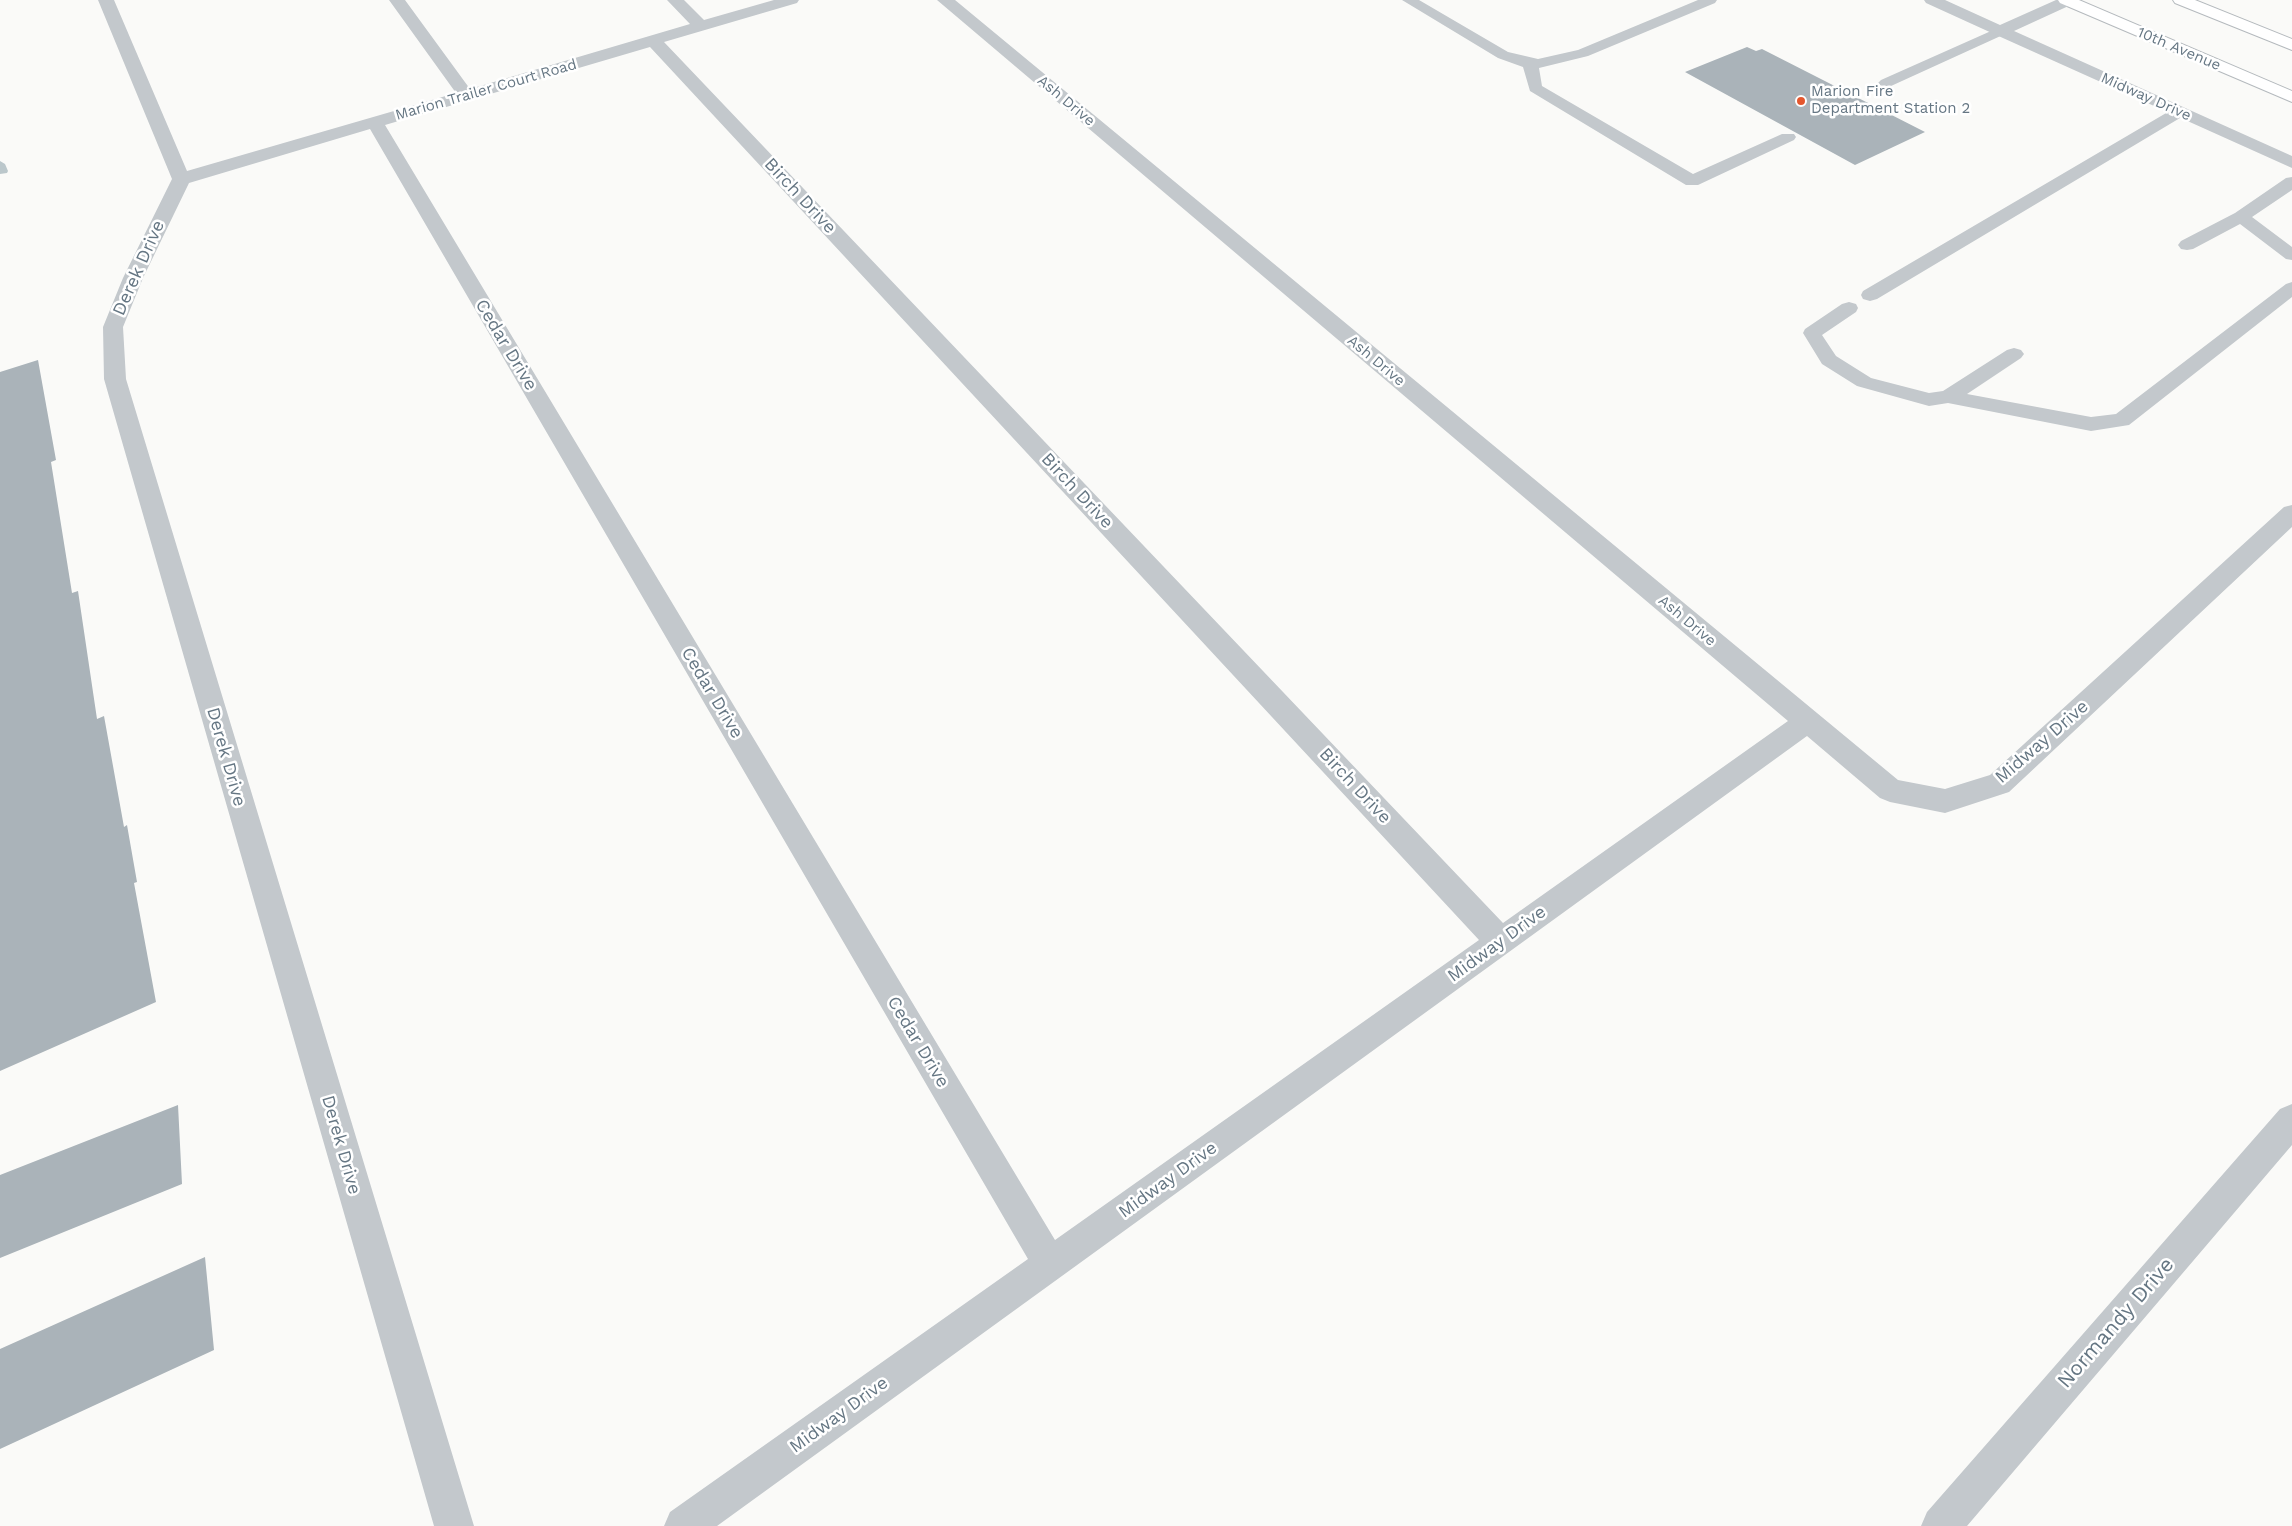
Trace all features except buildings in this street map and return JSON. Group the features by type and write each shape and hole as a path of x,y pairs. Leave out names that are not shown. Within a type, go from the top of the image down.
{"main road":[{"name":"10th Avenue","path":"2067,0 2292,97"},
{"path":"2181,0 2292,45"}],"street":[{"path":"106,0 180,179"},
{"path":"397,0 466,95"},
{"path":"675,0 701,26"},
{"name":"Marion Trailer Court Road","path":"180,179 791,0"},
{"name":"Ash Drive","path":"945,0 1807,722"},
{"name":"Midway Drive","path":"1932,0 2292,163"},
{"path":"2000,31 2067,0"},
{"name":"Birch Drive","path":"653,40 1501,942"},
{"name":"Cedar Drive","path":"375,122 1050,1264"},
{"name":"Derek Drive","path":"180,179 133,278 114,327 115,379 454,1526"},
{"name":"Midway Drive","path":"684,1526 1807,722 1890,790 1945,800 1999,784 2292,513"},
{"name":"Normandy Drive","path":"1941,1526 2292,1120"}],"lane":[{"path":"1409,0 1503,55 1530,63 1552,62 1583,53 1710,0"},
{"path":"1886,83 2000,31"},
{"path":"1530,63 1535,88 1692,181 1788,137"},
{"path":"1870,295 2179,112"},
{"path":"2188,245 2241,217 2292,182"},
{"path":"2241,217 2292,255"},
{"path":"1849,308 1812,333 1829,360 1864,382 1929,400 1948,397 2091,424 2122,420 2292,288"},
{"path":"1948,397 2014,354"}],"waterway":[{"path":"0,164 3,171"}],"place":[{"name":"Marion Fire Department Station 2","path":"1801,101"}]}
